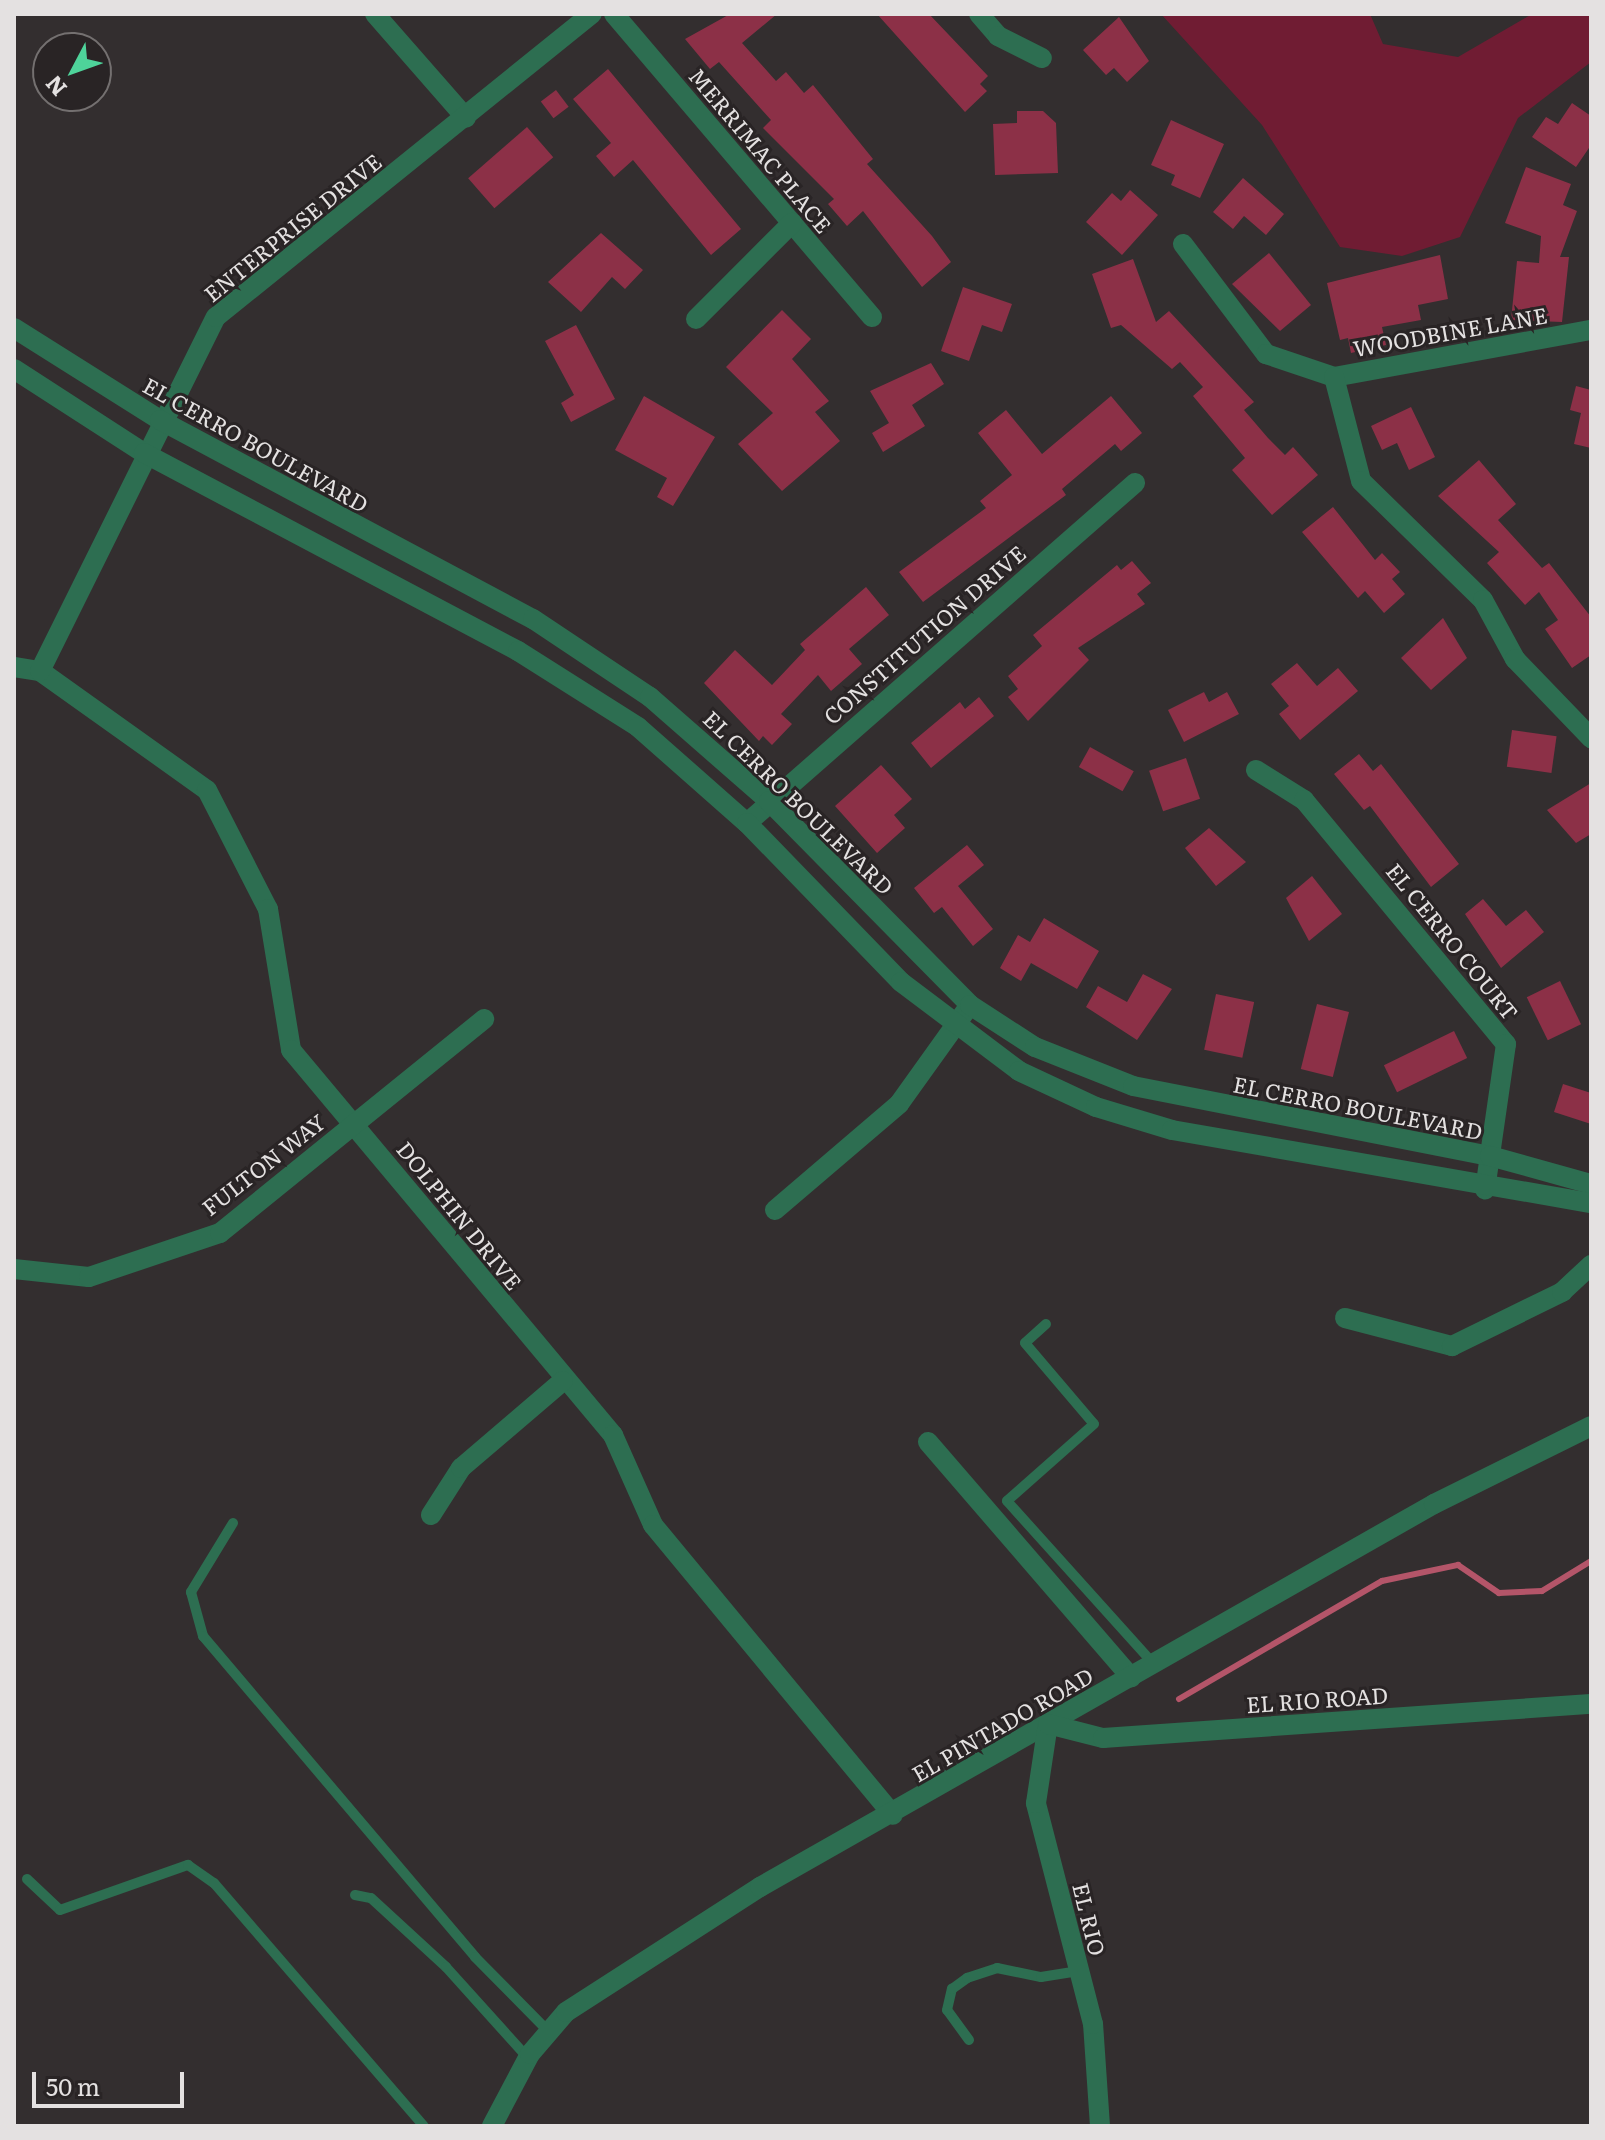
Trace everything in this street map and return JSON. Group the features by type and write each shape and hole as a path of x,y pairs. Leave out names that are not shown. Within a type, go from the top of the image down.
{"street":[{"path":"375,14 466,118"},
{"name":"ENTERPRISE DRIVE","path":"40,671 160,420 216,317 592,14"},
{"name":"MERRIMAC PLACE","path":"614,14 872,317"},
{"path":"979,14 998,36 1042,58"},
{"path":"696,319 792,223"},
{"name":"WOODBINE LANE","path":"1183,244 1266,354 1334,377 1591,330"},
{"name":"EL CERRO BOULEVARD","path":"14,328 160,420 533,619 650,697 769,801 970,1005 1035,1047 1133,1086 1490,1156 1591,1184"},
{"path":"14,369 144,453 518,651 638,727 747,823 955,1028 1019,1071 1127,1116 1485,1189 1591,1203"},
{"path":"1334,377 1361,481 1483,600 1515,659 1591,738"},
{"name":"CONSTITUTION DRIVE","path":"747,823 1135,483"},
{"name":"DOLPHIN DRIVE","path":"14,667 40,671 207,790 268,909 291,1050 563,1381 613,1435 653,1525 893,1815"},
{"name":"EL CERRO COURT","path":"1256,770 1304,800 1506,1044 1485,1189"},
{"path":"775,1210 899,1104 970,1005"},
{"name":"FULTON WAY","path":"14,1269 89,1277 220,1233 484,1019"},
{"path":"1345,1318 1452,1346 1562,1292 1591,1265"},
{"path":"431,1515 461,1468 563,1381"},
{"name":"EL PINTADO ROAD","path":"492,2126 528,2058 566,2012 760,1887 893,1815 1434,1504 1591,1426"},
{"path":"928,1442 1131,1677"},
{"name":"EL RIO ROAD","path":"1048,1724 1103,1738 1591,1704"},
{"name":"EL RIO","path":"1048,1724 1036,1803 1093,2024 1100,2126"}],"lane":[{"path":"1046,1324 1025,1343 1094,1424 1007,1501 1154,1664"},
{"path":"233,1523 191,1592 203,1636 475,1957 549,2032"},
{"path":"27,1879 60,1910 188,1865 214,1883 424,2126"},
{"path":"355,1895 371,1898 435,1957 528,2058"},
{"path":"969,2040 947,2010 952,1989 967,1978 997,1968 1041,1977 1079,1971"}],"shaded area":[{"path":"1161,14 1370,14 1383,44 1458,57 1532,14 1591,14 1591,62 1518,118 1460,237 1402,256 1340,247 1262,125"}],"building":[{"path":"730,14 777,14 742,43 776,81 786,72 804,93 813,85 873,159 867,164 932,236 951,262 922,287 863,211 847,226 828,204 834,199 763,128 771,120 719,62 710,69 685,39"},
{"path":"877,14 929,14 988,76 980,84 987,91 965,112"},
{"path":"1119,17 1149,61 1127,82 1114,68 1106,75 1083,50"},
{"path":"608,69 741,229 711,255 633,160 614,177 596,156 611,143 573,99"},
{"path":"556,90 569,107 553,118 541,101"},
{"path":"1572,103 1591,116 1591,145 1576,167 1532,137 1546,117 1558,124"},
{"path":"1017,111 1043,111 1056,123 1058,173 995,175 993,124 1017,123"},
{"path":"1171,120 1224,144 1200,198 1171,185 1175,175 1151,165"},
{"path":"527,127 553,157 494,208 468,178"},
{"path":"1526,167 1571,184 1563,205 1577,211 1560,257 1569,257 1562,322 1511,320 1517,261 1539,263 1541,236 1505,223"},
{"path":"1243,178 1284,214 1266,235 1244,216 1233,229 1213,212"},
{"path":"1130,190 1158,215 1122,255 1086,222 1112,193 1121,201"},
{"path":"601,233 643,270 625,289 612,277 581,312 548,282"},
{"path":"1269,253 1311,305 1280,331 1232,284"},
{"path":"1440,255 1448,299 1418,305 1421,320 1382,327 1386,345 1351,353 1348,338 1340,340 1327,283"},
{"path":"1133,259 1156,322 1169,311 1254,402 1244,410 1268,438 1285,455 1293,447 1318,475 1272,515 1232,470 1245,458 1193,396 1203,387 1180,362 1172,369 1121,325 1111,328 1092,274"},
{"path":"963,287 1012,304 1002,332 982,325 969,361 941,351"},
{"path":"782,310 811,339 792,359 829,401 815,412 840,441 782,491 738,444 773,413 726,367"},
{"path":"576,325 615,399 571,422 561,403 574,395 545,341"},
{"path":"931,363 944,384 912,405 925,426 883,452 872,433 889,423 870,391"},
{"path":"1576,386 1591,390 1591,448 1574,444 1581,413 1570,410"},
{"path":"644,396 715,437 673,506 657,497 667,478 615,450"},
{"path":"1111,396 1142,433 1121,451 1115,444 1062,489 1066,495 923,602 899,572 986,508 980,501 1012,475 978,433 1006,410 1042,454"},
{"path":"1411,407 1435,457 1409,470 1397,443 1382,450 1371,426"},
{"path":"1479,460 1516,504 1498,520 1542,568 1549,563 1591,617 1591,655 1572,668 1545,629 1558,620 1539,592 1525,605 1487,563 1499,552 1438,496"},
{"path":"1333,507 1375,560 1382,553 1400,572 1392,579 1405,594 1384,613 1365,591 1358,598 1302,532"},
{"path":"1132,561 1151,583 1137,594 1145,604 1078,648 1089,660 1028,721 1008,697 1018,689 1008,676 1042,646 1033,635 1117,565 1121,570"},
{"path":"866,587 889,615 849,649 862,664 831,691 818,675 781,714 792,724 772,745 763,736 759,741 704,683 735,650 772,685 805,650 800,644"},
{"path":"1443,618 1467,658 1431,690 1401,658"},
{"path":"1297,663 1317,686 1338,668 1358,691 1300,740 1279,714 1289,706 1271,684"},
{"path":"1204,692 1209,702 1227,692 1239,714 1184,742 1168,710"},
{"path":"979,697 994,716 931,768 911,743 960,702 965,709"},
{"path":"1512,730 1557,736 1551,773 1507,767"},
{"path":"1090,747 1134,771 1123,791 1079,767"},
{"path":"1359,754 1373,771 1381,764 1459,864 1431,887 1370,806 1364,810 1334,774"},
{"path":"1186,758 1200,799 1163,811 1149,771"},
{"path":"881,765 912,799 894,815 905,828 877,853 835,806"},
{"path":"1591,783 1591,834 1576,843 1547,810"},
{"path":"1209,828 1246,862 1216,886 1185,848"},
{"path":"967,845 984,865 958,886 993,929 973,946 942,907 934,913 914,888"},
{"path":"1312,876 1342,914 1309,941 1286,898"},
{"path":"1483,899 1506,926 1526,910 1544,932 1501,968 1465,914"},
{"path":"1044,918 1099,951 1077,989 1031,963 1021,981 1000,968 1018,935 1030,942"},
{"path":"1143,974 1172,989 1137,1040 1086,1007 1098,986 1127,1002"},
{"path":"1560,981 1581,1024 1548,1040 1527,997"},
{"path":"1216,994 1254,1002 1242,1058 1204,1050"},
{"path":"1317,1004 1349,1012 1333,1077 1301,1069"},
{"path":"1454,1031 1467,1058 1397,1092 1384,1065"},
{"path":"1563,1084 1591,1093 1591,1124 1554,1112"}],"waterway":[{"path":"1179,1699 1382,1581 1458,1565 1499,1593 1542,1591 1591,1561"}]}
